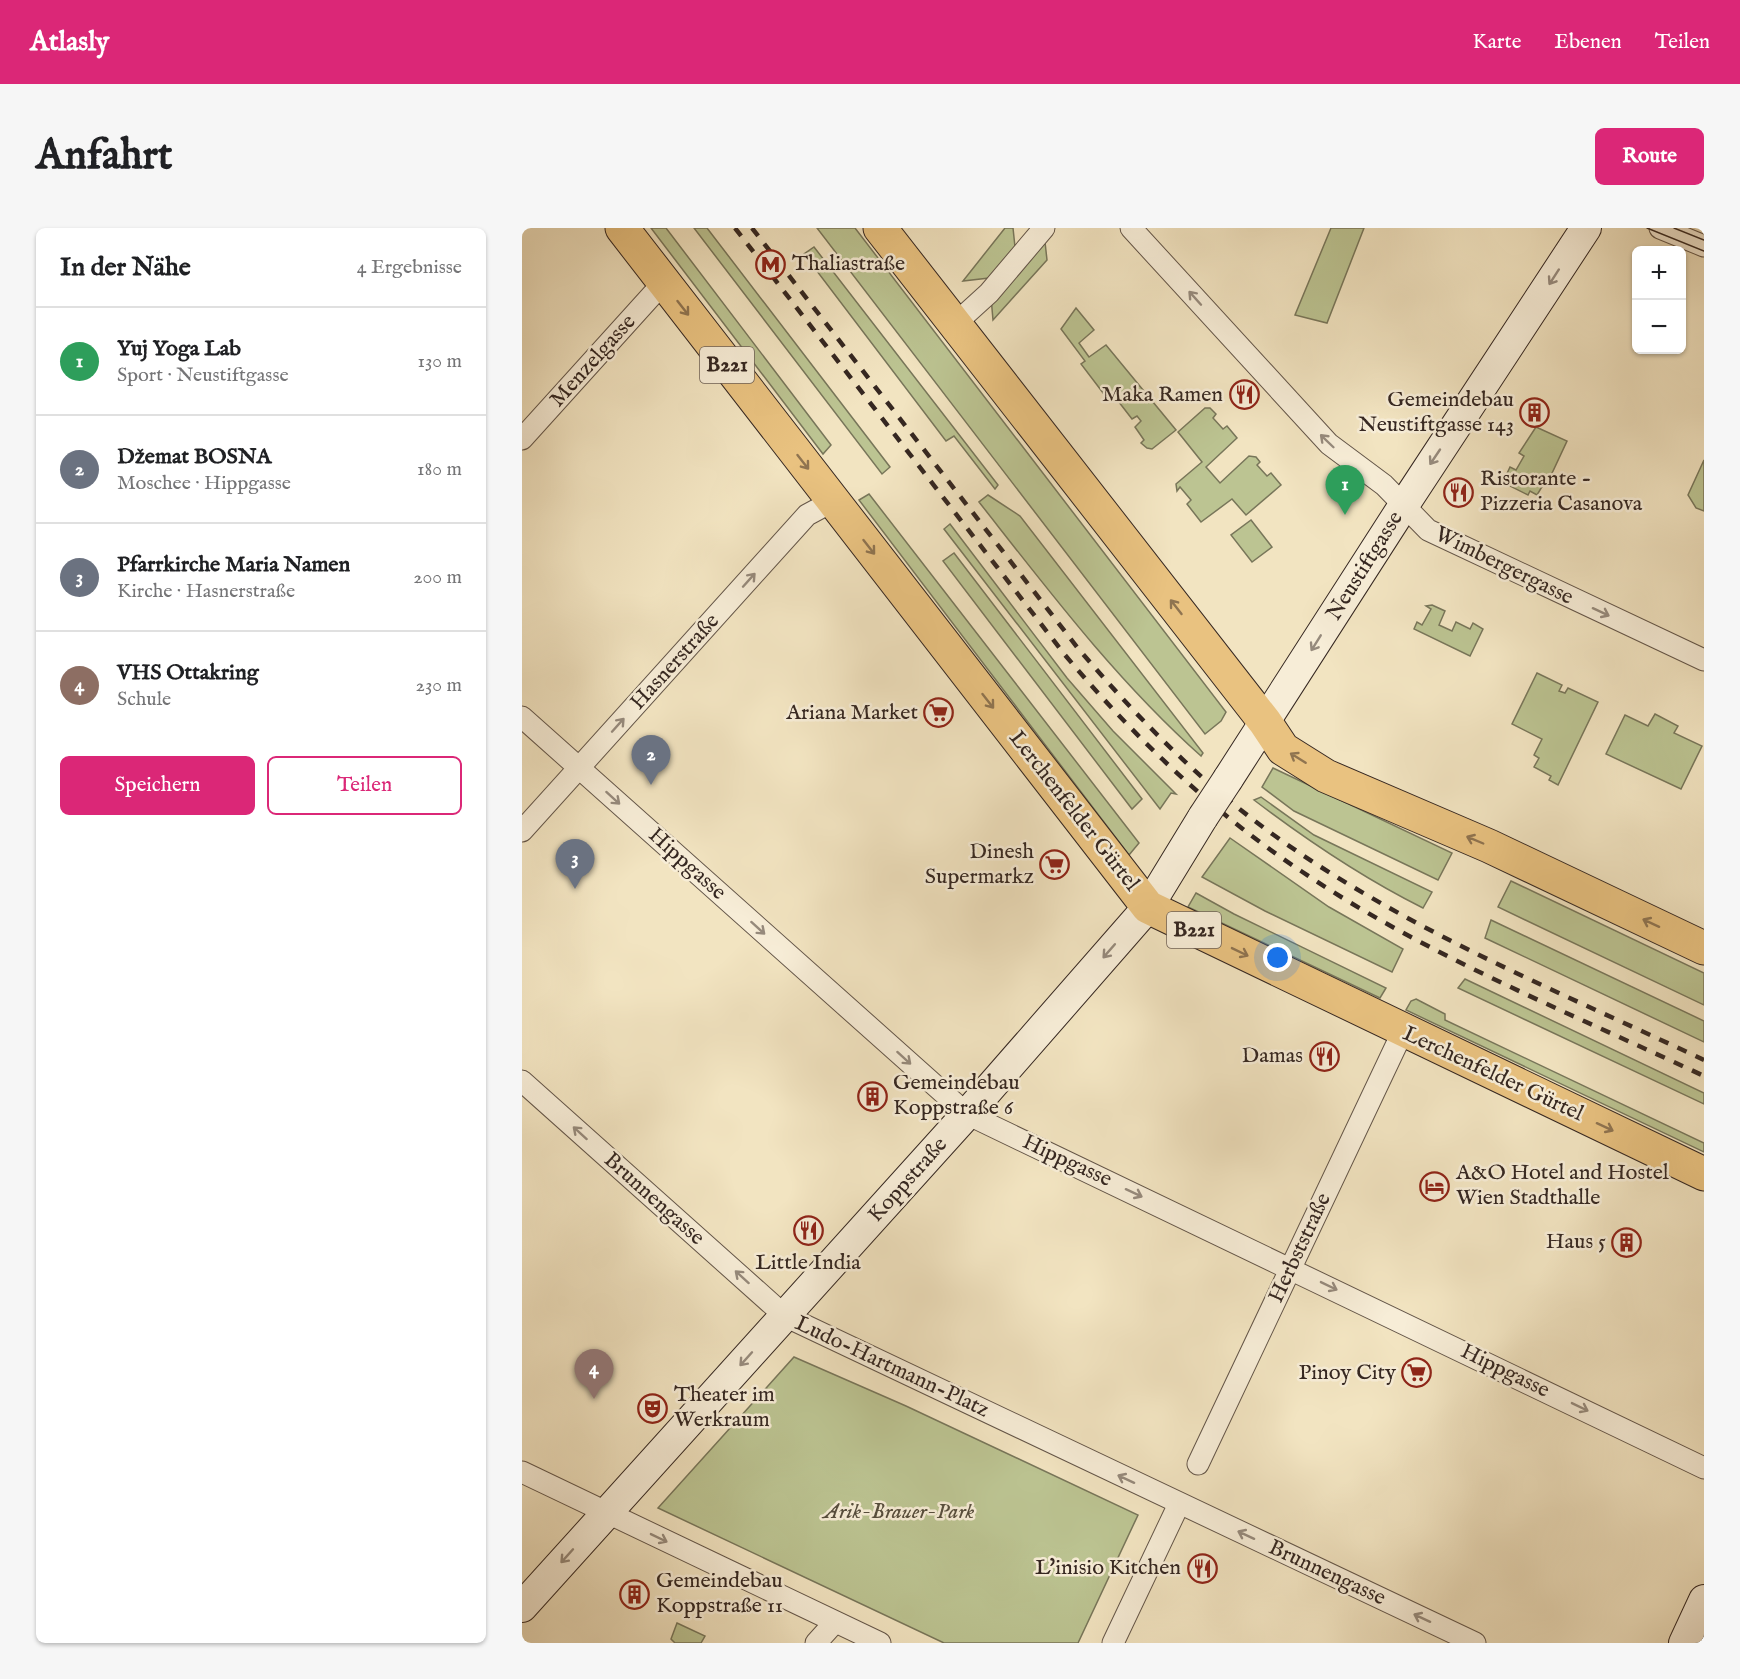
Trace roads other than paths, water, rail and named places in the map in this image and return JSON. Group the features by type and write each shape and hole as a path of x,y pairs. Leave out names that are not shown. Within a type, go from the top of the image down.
{"main road":[{"name":"Lerchenfelder Gürtel","path":"622,228 1148,907 1704,1174"},
{"path":"880,228 956,323 1283,749 1326,776 1489,846 1704,948"},
{"name":"Neustiftgasse","path":"1148,907 1203,817 1404,505 1586,228"},
{"name":"Koppstraße","path":"786,1316 1148,907"},
{"name":"Ludo-Hartmann-Platz","path":"606,1513 786,1316"},
{"path":"522,1607 606,1513"},
{"path":"1684,1643 1704,1600"}],"street":[{"path":"956,323 989,293 1044,228"},
{"name":"Wimbergergasse","path":"1131,228 1329,444 1384,485 1428,530 1704,660"},
{"path":"1660,228 1704,246"},
{"name":"Menzelgasse","path":"522,439 663,283"},
{"name":"Hasnerstraße","path":"522,831 807,515 833,501"},
{"name":"Hippgasse","path":"522,717 967,1114 1291,1267 1704,1468"},
{"name":"Herbststraße","path":"1198,1464 1403,1031"},
{"name":"Brunnengasse","path":"522,1081 786,1316"},
{"name":"Ludo-Hartmann-Platz","path":"786,1316 1179,1504"},
{"path":"522,1472 880,1643"},
{"path":"1113,1643 1179,1504"},
{"name":"Brunnengasse","path":"1179,1504 1475,1643"},
{"path":"816,1643 835,1622"}],"tram line":[{"path":"1647,228 1704,251"},
{"path":"1674,228 1704,240"}],"railway":[{"path":"735,228 1065,655 1146,744 1205,798 1301,871 1397,929 1498,981 1704,1076"},
{"path":"752,228 1077,647 1149,727 1201,776 1285,843 1385,905 1437,934 1543,986 1704,1060"}],"place":[{"name":"Thaliastraße","path":"771,264"},
{"name":"Maka Ramen","path":"1244,395"},
{"name":"Gemeindebau Neustiftgasse 143","path":"1535,413"},
{"name":"Ristorante - Pizzeria Casanova","path":"1459,492"},
{"name":"Yuj Yoga Lab","path":"1345,515"},
{"name":"Ariana Market","path":"939,713"},
{"name":"Džemat BOSNA","path":"651,785"},
{"name":"Dinesh Supermarkz","path":"1055,865"},
{"name":"Pfarrkirche Maria Namen","path":"575,889"},
{"name":"Damas","path":"1324,1056"},
{"name":"Gemeindebau Koppstraße 6","path":"872,1096"},
{"name":"A&O Hotel and Hostel Wien Stadthalle","path":"1435,1186"},
{"name":"Little India","path":"808,1231"},
{"name":"Haus 5","path":"1627,1242"},
{"name":"Pinoy City","path":"1417,1373"},
{"name":"VHS Ottakring","path":"594,1399"},
{"name":"Theater im Werkraum","path":"653,1408"},
{"name":"L'inisio Kitchen","path":"1202,1568"},
{"name":"Gemeindebau Koppstraße 11","path":"635,1594"}],"park label":[{"name":"Arik-Brauer-Park","path":"899,1512"}]}
